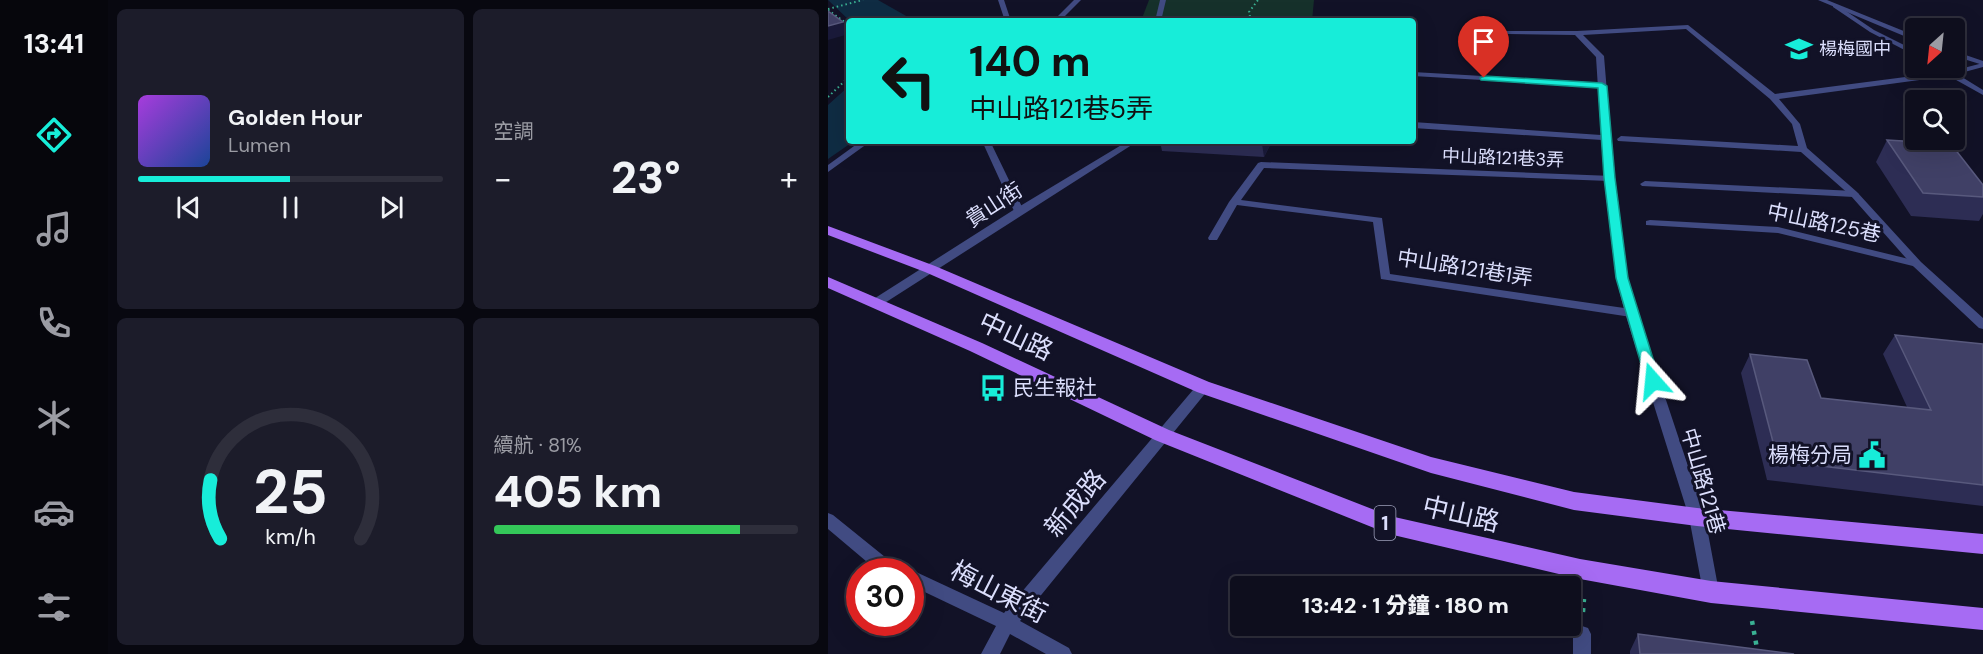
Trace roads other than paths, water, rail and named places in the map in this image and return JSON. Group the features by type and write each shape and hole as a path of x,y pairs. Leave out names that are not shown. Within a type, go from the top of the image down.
{"main road":[{"name":"中山路","path":"828,230 930,269 1203,387 1431,465 1574,501 1697,517 1983,544"},
{"name":"中山路","path":"828,282 1162,435 1389,525 1580,568 1711,592 1983,619"}],"street":[{"path":"1001,0 1007,18"},
{"path":"1059,18 1078,0"},
{"path":"1159,18 1163,0"},
{"path":"1821,0 1905,35"},
{"path":"1835,6 1872,31 1905,48"},
{"name":"中山路125巷","path":"1577,33 1688,27 1773,97 1796,124 1803,149 1854,194 1917,264 1983,325"},
{"path":"1508,32 1577,33"},
{"name":"中山路121巷","path":"1577,33 1600,56 1609,178 1622,278 1631,314 1697,517 1711,592"},
{"path":"1965,57 1983,64"},
{"path":"1965,69 1983,64"},
{"path":"1416,74 1602,86"},
{"path":"1773,97 1914,78"},
{"path":"1959,78 1983,93"},
{"path":"1416,125 1606,138"},
{"path":"1621,139 1803,149"},
{"path":"828,169 863,144"},
{"path":"987,144 1018,211"},
{"name":"貴山街","path":"876,303 1018,211 1129,144"},
{"name":"中山路121巷3弄","path":"1234,201 1261,165 1609,178"},
{"name":"中山路125巷","path":"1645,184 1854,194"},
{"path":"1214,238 1234,201"},
{"name":"中山路121巷1弄","path":"1234,201 1378,220 1385,277 1631,314"},
{"name":"中山路125巷","path":"1650,223 1778,230 1917,264"},
{"name":"新成路","path":"990,654 1007,623 1203,387"},
{"path":"828,520 874,558"},
{"name":"梅山東街","path":"924,584 1007,623 1063,654"},
{"path":"1582,634 1582,654"}],"water":[{"path":"828,0 878,0 910,18 847,18"},
{"path":"846,89 846,144 850,144 828,159 828,105"}],"place":[{"name":"楊梅國中","path":"1799,49"},
{"name":"民生報社","path":"993,388"},
{"name":"楊梅分局","path":"1872,455"}]}
